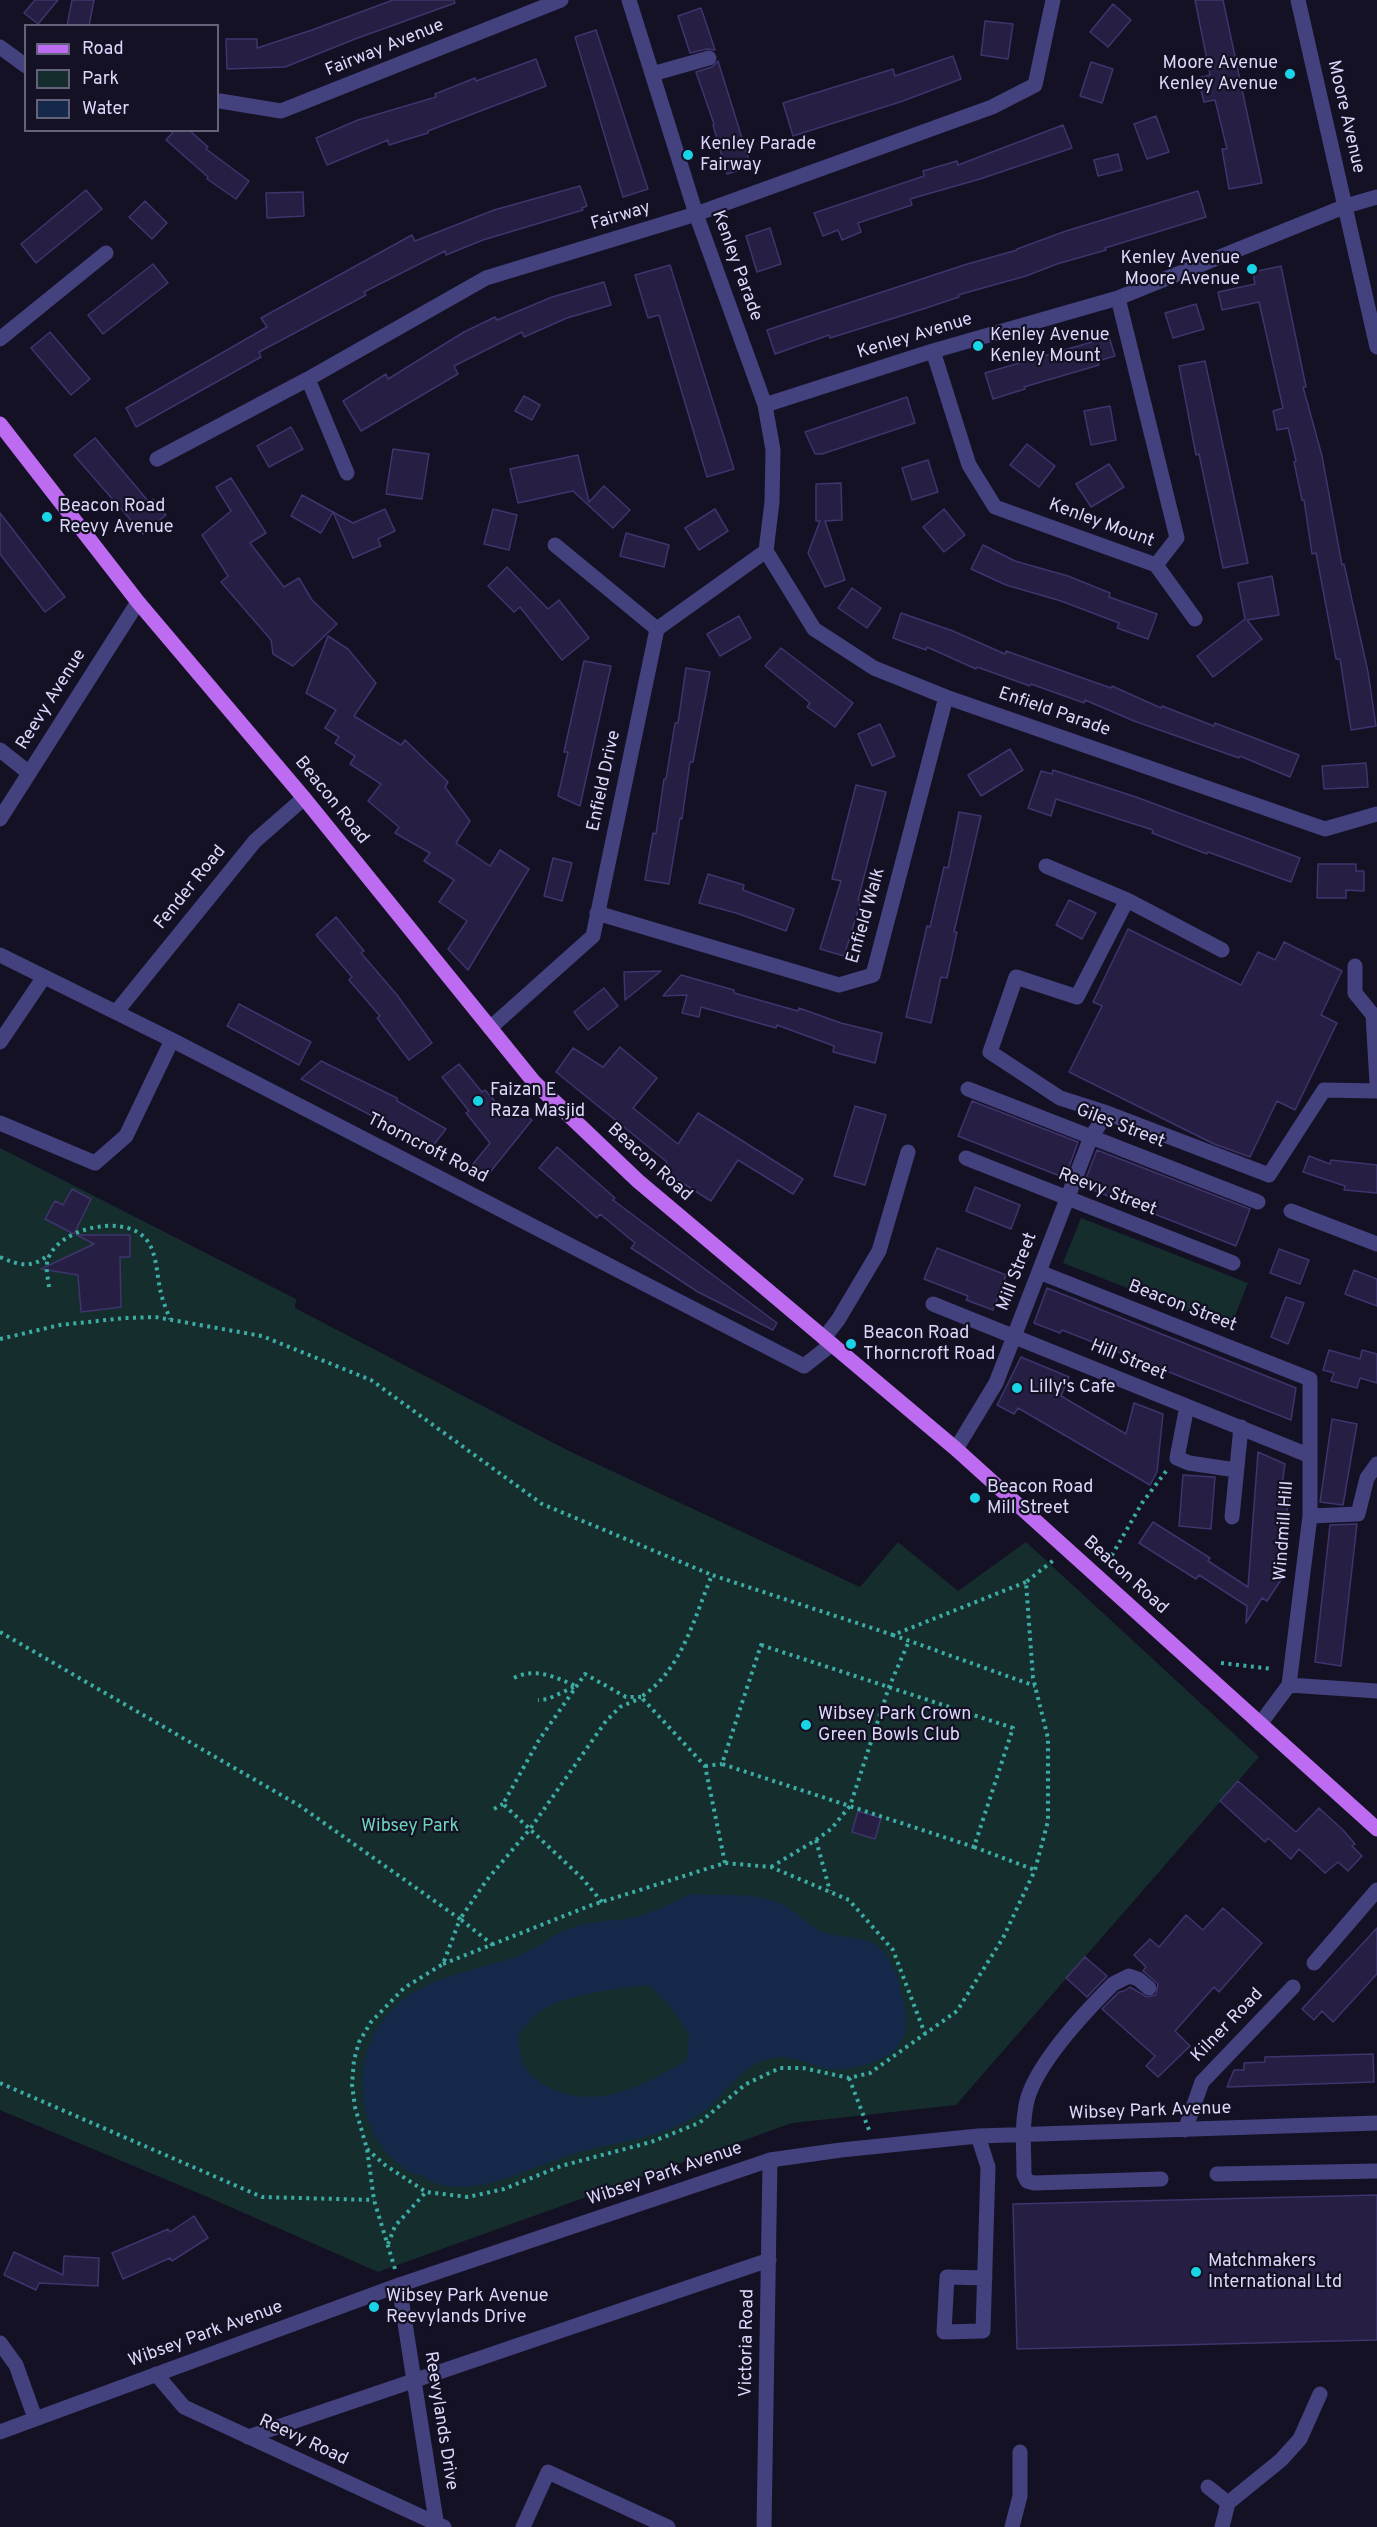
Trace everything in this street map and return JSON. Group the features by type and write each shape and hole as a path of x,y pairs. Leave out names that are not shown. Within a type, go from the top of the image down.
{"main road":[{"name":"Beacon Road","path":"0,424 138,602 304,798 534,1082 638,1181 956,1449 1377,1829"}],"street":[{"name":"Fairway Avenue","path":"220,100 281,111 561,0"},
{"name":"Kenley Parade","path":"629,0 696,214 765,405 773,450 772,502 766,551"},
{"name":"Fairway","path":"157,459 308,379 486,278 696,214 992,107 1035,85 1053,0"},
{"name":"Moore Avenue","path":"1298,0 1377,347"},
{"path":"0,47 24,65"},
{"path":"652,74 709,58"},
{"name":"Kenley Avenue","path":"765,405 933,351 1118,298 1346,206 1377,196"},
{"path":"0,339 106,253"},
{"name":"Kenley Mount","path":"933,351 969,465 995,507 1156,565 1177,538 1118,298"},
{"path":"308,379 347,473"},
{"path":"555,545 657,629 766,551"},
{"name":"Enfield Parade","path":"766,551 814,629 874,668 946,697 1325,829 1377,814"},
{"path":"1156,565 1195,619"},
{"name":"Reevy Avenue","path":"0,819 138,602"},
{"name":"Enfield Drive","path":"490,1028 593,936 657,629"},
{"name":"Enfield Walk","path":"597,913 839,985 873,975 946,697"},
{"path":"0,750 29,773"},
{"name":"Fender Road","path":"117,1011 255,841 304,798"},
{"path":"1046,866 1127,900 1222,950"},
{"path":"1127,900 1077,997 1016,977 990,1052 1060,1098 1107,1113 1269,1175 1324,1090 1377,1091"},
{"name":"Thorncroft Road","path":"0,954 117,1011 804,1366 828,1341"},
{"path":"1355,966 1355,993 1373,1015 1377,1084"},
{"path":"0,1042 44,977"},
{"path":"0,1124 95,1163 126,1136 172,1040"},
{"name":"Giles Street","path":"968,1089 1258,1202"},
{"name":"Mill Street","path":"956,1449 996,1383 1091,1137 1107,1113"},
{"path":"828,1341 879,1251 908,1152"},
{"name":"Reevy Street","path":"966,1158 1233,1263"},
{"path":"1291,1212 1377,1244"},
{"name":"Beacon Street","path":"1039,1272 1310,1379"},
{"name":"Hill Street","path":"933,1304 1308,1455"},
{"name":"Windmill Hill","path":"1290,1678 1310,1516 1308,1455 1310,1379"},
{"path":"1187,1406 1177,1458 1188,1463 1236,1470"},
{"path":"1232,1517 1241,1427"},
{"path":"1310,1516 1358,1514 1367,1478 1377,1464"},
{"path":"1260,1724 1290,1678 1377,1691"},
{"path":"1314,1963 1377,1890"},
{"path":"1149,1988 1138,1978 1129,1976 1113,1984 1037,2073 1027,2100 1024,2175 1027,2181 1034,2183 1161,2180"},
{"name":"Kilner Road","path":"1185,2130 1202,2082 1293,1987"},
{"name":"Wibsey Park Avenue","path":"0,2432 399,2284 770,2160 875,2146 978,2136 1377,2123"},
{"path":"978,2136 988,2167 985,2278"},
{"name":"Victoria Road","path":"764,2527 770,2160"},
{"path":"1217,2174 1377,2171"},
{"path":"248,2437 769,2260"},
{"name":"Reevylands Drive","path":"399,2284 439,2526"},
{"path":"0,2343 16,2365 35,2418"},
{"name":"Reevy Road","path":"156,2374 184,2407 439,2526"},
{"path":"1222,2527 1228,2503 1281,2460 1300,2439 1320,2394"},
{"path":"1012,2527 1020,2496 1020,2452"},
{"path":"523,2527 548,2472 668,2527"},
{"path":"1208,2487 1228,2503"}],"path":[{"path":"0,1257 15,1264 28,1265 41,1261 67,1238 90,1228 121,1228 140,1234 149,1244 153,1254 162,1297 170,1319"},
{"path":"49,1287 47,1261 54,1250"},
{"path":"0,1339 60,1325 125,1318 170,1319 262,1336 371,1380 542,1504 712,1575 893,1635 1035,1686"},
{"path":"1098,1578 1143,1503 1177,1458"},
{"path":"893,1635 1026,1582 1067,1549"},
{"path":"443,1964 460,1919 486,1881 530,1829 606,1721 620,1707 652,1690 677,1659 712,1575"},
{"path":"367,2149 385,2165 426,2192 468,2197 504,2189 590,2157 651,2142 699,2123 746,2084 780,2067 803,2068 849,2078 870,2073 957,2011 1003,1938 1035,1870 1048,1821 1048,1738 1035,1686 1026,1582"},
{"path":"0,1632 300,1806 460,1919 493,1945"},
{"path":"771,1867 831,1829 850,1806 889,1687 909,1641"},
{"path":"722,1764 761,1645 889,1687 1013,1728 974,1847"},
{"path":"1187,1659 1290,1678"},
{"path":"514,1678 523,1673 534,1672 576,1686"},
{"path":"494,1809 503,1804 539,1740 585,1674 626,1697 641,1697 705,1766 725,1863"},
{"path":"538,1700 548,1699 576,1686"},
{"path":"705,1766 722,1764 974,1847 1035,1870"},
{"path":"503,1804 582,1878 602,1903"},
{"path":"816,1840 830,1892"},
{"path":"399,2284 374,2200 367,2149 355,2107 352,2085 354,2060 359,2042 370,2022 398,1994 424,1974 443,1964 602,1903 725,1863 771,1867 849,1900 893,1950 924,2034"},
{"path":"849,2078 875,2146"},
{"path":"0,2083 262,2197 374,2200"},
{"path":"387,2245 395,2226 426,2192"}],"green space":[{"name":"Wibsey Park","path":"0,1148 296,1299 295,1308 567,1450 860,1587 898,1542 958,1591 1026,1542 1259,1757 956,2105 792,2123 378,2272 210,2198 0,2110"},
{"path":"1081,1218 1248,1283 1230,1328 1063,1263"}],"water":[{"path":"693,1894 738,1895 771,1900 796,1913 820,1931 861,1939 876,1945 894,1969 903,2000 906,2029 898,2047 887,2056 874,2062 842,2069 828,2069 792,2058 768,2059 747,2069 705,2111 683,2124 644,2137 574,2153 505,2179 484,2184 462,2187 440,2185 408,2171 379,2143 370,2126 365,2107 362,2087 364,2068 368,2049 376,2031 400,2002 446,1977 515,1957 569,1929 585,1924 636,1917","holes":["650,1985 672,2009 689,2034 687,2060 640,2085 605,2096 570,2095 535,2079 523,2063 518,2035 537,2014 561,2001 591,1993"]}],"building":[{"path":"35,0 58,0 38,24 24,13"},
{"path":"72,0 94,0 89,24 67,24"},
{"path":"393,0 454,0 455,3 285,67 227,69 226,39 257,39 257,48"},
{"path":"1195,0 1223,0 1262,183 1229,189 1222,149 1227,149 1215,100 1204,102 1198,78 1210,75"},
{"path":"1113,4 1131,20 1108,47 1090,32"},
{"path":"701,8 715,50 707,49 690,53 678,16"},
{"path":"985,21 1013,24 1008,59 981,55"},
{"path":"596,30 648,189 623,197 575,37"},
{"path":"953,56 961,79 903,101 793,136 783,103 893,69 895,76"},
{"path":"536,59 546,86 428,131 428,133 389,145 388,140 327,165 316,138 358,120 436,97 435,94 475,78 476,81"},
{"path":"718,61 751,167 727,174 714,124 696,72 712,67"},
{"path":"1091,62 1113,69 1102,103 1080,96"},
{"path":"1156,116 1169,152 1147,159 1134,124"},
{"path":"1063,125 1072,148 980,179 910,199 912,205 858,223 861,232 842,240 838,230 823,236 814,213 924,176 923,171 957,161 958,165"},
{"path":"173,132 191,132 208,147 206,149 249,181 236,199 207,179 208,177 166,140"},
{"path":"1118,154 1122,170 1098,176 1094,160"},
{"path":"580,186 587,206 582,208 583,210 483,240 446,255 445,251 364,292 366,295 259,352 261,357 136,427 126,408 267,327 261,318 412,235 415,241 494,210"},
{"path":"86,190 102,209 36,263 21,244"},
{"path":"1198,191 1206,217 1105,248 1106,250 1057,264 1026,276 958,295 959,297 923,309 830,338 829,335 775,354 767,330 964,265 1017,250 1066,231"},
{"path":"303,192 304,216 267,218 266,193"},
{"path":"145,201 167,223 152,239 129,217"},
{"path":"770,228 781,264 757,272 746,236"},
{"path":"153,264 168,283 103,334 88,315"},
{"path":"670,265 734,469 707,477 659,315 648,318 635,275"},
{"path":"1281,266 1306,387 1303,387 1322,456 1342,565 1344,564 1368,672 1376,726 1351,730 1340,659 1336,659 1316,553 1312,554 1304,500 1302,500 1288,428 1277,430 1273,411 1283,408 1259,302 1222,310 1218,292 1255,284 1253,272"},
{"path":"604,282 611,305 567,318 524,337 522,332 454,366 458,374 361,431 343,401 386,374 388,379 464,332 495,317 497,320 552,297"},
{"path":"1196,304 1204,329 1173,338 1165,313"},
{"path":"50,332 90,379 71,395 31,348"},
{"path":"1109,337 1115,356 1098,361 1099,365 1024,387 1025,389 993,399 985,373"},
{"path":"1205,361 1248,563 1223,568 1199,454 1196,455 1179,366"},
{"path":"524,396 540,405 532,420 515,411"},
{"path":"907,397 915,423 822,454 815,454 805,432"},
{"path":"1110,406 1116,440 1091,445 1084,411"},
{"path":"291,427 303,449 269,467 257,446"},
{"path":"95,438 149,502 153,499 166,515 143,534 74,455"},
{"path":"1027,444 1055,466 1039,487 1010,465"},
{"path":"393,449 429,454 422,499 386,494"},
{"path":"578,455 589,502 604,486 630,510 613,528 573,491 518,503 510,469"},
{"path":"928,460 938,492 912,500 902,468"},
{"path":"1109,464 1124,487 1091,507 1076,484"},
{"path":"231,478 266,533 250,543 284,587 299,578 312,600 337,624 293,666 273,654 271,640 221,582 228,576 202,535 231,511 216,487"},
{"path":"841,483 842,520 825,521 845,580 825,587 808,553 820,521 816,521 816,484"},
{"path":"302,495 333,512 321,533 291,516"},
{"path":"385,509 395,531 378,539 381,546 353,558 333,512 353,523"},
{"path":"493,509 517,515 509,550 484,544"},
{"path":"715,509 728,531 699,550 685,528"},
{"path":"944,509 965,535 944,552 923,527"},
{"path":"0,513 65,597 45,612 0,554"},
{"path":"626,533 669,545 664,567 620,556"},
{"path":"983,545 1015,561 1068,576 1110,593 1109,597 1157,614 1148,639 1117,628 1119,623 1061,601 1006,585 971,569"},
{"path":"507,567 548,609 559,600 589,638 562,660 520,607 514,612 488,586"},
{"path":"1272,576 1279,615 1247,620 1262,639 1213,677 1197,656 1245,619 1238,583"},
{"path":"852,588 881,608 867,628 838,608"},
{"path":"901,613 953,631 1005,654 1006,651 1111,688 1112,686 1161,708 1162,706 1214,726 1215,723 1299,755 1290,777 1240,756 1239,758 1134,721 1085,700 1084,703 977,667 976,669 927,647 926,650 893,638"},
{"path":"739,616 751,638 720,656 707,634"},
{"path":"328,636 348,649 376,683 354,716 401,745 405,740 448,782 445,787 470,821 456,843 490,866 500,850 529,869 468,970 448,949 467,921 439,902 454,880 424,861 430,853 395,833 399,827 368,801 381,784 350,764 355,756 335,743 339,737 325,728 336,710 306,693"},
{"path":"781,648 853,703 835,727 807,707 810,703 765,666"},
{"path":"584,661 611,666 580,806 558,796 568,752 564,752"},
{"path":"686,668 710,672 693,762 690,762 669,884 645,880 653,833 656,834 675,723 678,723"},
{"path":"880,724 895,756 872,766 858,734"},
{"path":"1010,749 1023,770 981,796 968,775"},
{"path":"1366,763 1368,787 1324,789 1322,766"},
{"path":"1053,770 1136,797 1300,858 1291,882 1208,852 1207,854 1152,833 1153,830 1056,799 1051,816 1028,808 1041,771 1052,774"},
{"path":"856,785 886,792 858,900 861,901 844,956 820,949 841,881 832,879"},
{"path":"959,812 981,816 954,932 957,932 947,978 941,977 931,1023 906,1017 927,926 930,927 944,867 948,868"},
{"path":"553,858 572,863 562,901 544,896"},
{"path":"1318,864 1356,864 1356,871 1364,871 1364,891 1346,890 1346,898 1317,898"},
{"path":"708,874 744,885 743,890 794,909 786,931 736,913 699,903"},
{"path":"1069,900 1096,913 1082,939 1056,925"},
{"path":"336,917 364,951 361,953 397,995 432,1043 409,1060 377,1018 380,1016 349,980 352,977 316,935"},
{"path":"1128,929 1241,985 1258,952 1275,960 1284,942 1342,971 1321,1015 1337,1023 1295,1110 1277,1101 1250,1157 1214,1144 1069,1072 1102,1006 1093,1002"},
{"path":"661,971 625,1000 624,972"},
{"path":"681,975 734,990 734,993 798,1011 799,1008 841,1023 882,1033 875,1063 833,1052 834,1046 777,1025 776,1028 701,1007 699,1017 682,1013 687,995 663,996"},
{"path":"604,988 618,1006 588,1030 574,1012"},
{"path":"239,1004 311,1042 299,1065 227,1026"},
{"path":"620,1047 657,1078 633,1108 678,1144 698,1113 803,1179 793,1194 738,1160 711,1201 662,1170 667,1162 556,1072 573,1048 603,1067"},
{"path":"321,1061 397,1098 397,1101 446,1129 432,1147 301,1079"},
{"path":"459,1064 482,1092 485,1090 510,1118 517,1108 532,1120 483,1181 469,1169 490,1143 466,1113 469,1111 442,1077"},
{"path":"972,1101 1078,1142 1065,1178 958,1136"},
{"path":"855,1106 886,1115 865,1185 834,1176"},
{"path":"557,1147 615,1198 613,1200 777,1323 773,1330 698,1292 631,1248 635,1243 600,1214 597,1218 539,1168"},
{"path":"1097,1150 1250,1209 1236,1246 1083,1186"},
{"path":"1309,1156 1330,1164 1331,1160 1377,1165 1377,1193 1344,1190 1345,1186 1303,1172"},
{"path":"975,1187 1020,1205 1011,1229 966,1211"},
{"path":"72,1189 91,1199 74,1234 45,1219 55,1201 63,1205"},
{"path":"77,1235 130,1235 130,1257 120,1257 121,1307 81,1312 78,1275 41,1269 94,1244"},
{"path":"937,1248 1006,1275 993,1310 966,1300 968,1296 924,1279"},
{"path":"1279,1249 1309,1260 1300,1284 1270,1273"},
{"path":"1354,1270 1377,1279 1377,1306 1345,1294"},
{"path":"1047,1288 1296,1388 1291,1420 1062,1330 1060,1333 1034,1323"},
{"path":"1286,1297 1304,1303 1288,1344 1271,1337"},
{"path":"1329,1350 1360,1359 1362,1350 1377,1354 1377,1383 1360,1378 1357,1388 1331,1381 1334,1373 1323,1370"},
{"path":"1021,1357 1069,1377 1061,1396 1126,1434 1134,1403 1163,1414 1157,1472 1150,1485 1018,1408 1014,1414 997,1405"},
{"path":"1332,1419 1357,1424 1343,1505 1320,1502"},
{"path":"1258,1452 1285,1464 1280,1499 1288,1501 1281,1580 1267,1601 1262,1598 1246,1623 1247,1606 1199,1575 1196,1579 1139,1543 1153,1522 1210,1558 1208,1561 1248,1587"},
{"path":"1183,1475 1215,1477 1211,1529 1179,1526"},
{"path":"1357,1524 1341,1666 1315,1662 1330,1525"},
{"path":"1238,1781 1296,1832 1319,1808 1343,1830 1355,1844 1352,1846 1362,1856 1348,1871 1338,1862 1325,1873 1299,1849 1291,1859 1268,1838 1265,1842 1220,1801"},
{"path":"858,1811 881,1818 875,1839 852,1832"},
{"path":"1223,1908 1262,1943 1219,1992 1214,1987 1175,2031 1190,2046 1158,2077 1146,2066 1155,2056 1102,2009 1119,1992 1130,1987 1147,1997 1156,1995 1158,1984 1143,1971 1146,1967 1134,1955 1150,1939 1159,1947 1186,1915 1203,1930"},
{"path":"1377,1928 1377,1974 1333,2022 1322,2011 1314,2020 1302,2009"},
{"path":"1085,1957 1107,1976 1087,1997 1066,1978"},
{"path":"1373,2054 1374,2082 1227,2087 1234,2070 1244,2070 1244,2063 1265,2062 1265,2057"},
{"name":"Matchmakers International Ltd","path":"1377,2195 1377,2340 1017,2349 1013,2204"},
{"path":"194,2216 208,2238 172,2261 170,2258 123,2279 112,2253 168,2229 170,2232"},
{"path":"14,2252 63,2275 64,2256 99,2258 98,2286 39,2283 36,2290 4,2275"}],"place":[{"name":"Moore Avenue Kenley Avenue","path":"1290,74"},
{"name":"Kenley Parade Fairway","path":"688,155"},
{"name":"Kenley Avenue Moore Avenue","path":"1252,269"},
{"name":"Kenley Avenue Kenley Mount","path":"978,346"},
{"name":"Beacon Road Reevy Avenue","path":"47,517"},
{"name":"Faizan E Raza Masjid","path":"478,1101"},
{"name":"Beacon Road Thorncroft Road","path":"851,1344"},
{"name":"Lilly's Cafe","path":"1017,1388"},
{"name":"Beacon Road Mill Street","path":"975,1498"},
{"name":"Wibsey Park Crown Green Bowls Club","path":"806,1725"},
{"name":"Matchmakers International Ltd","path":"1196,2272"},
{"name":"Wibsey Park Avenue Reevylands Drive","path":"374,2307"}]}
